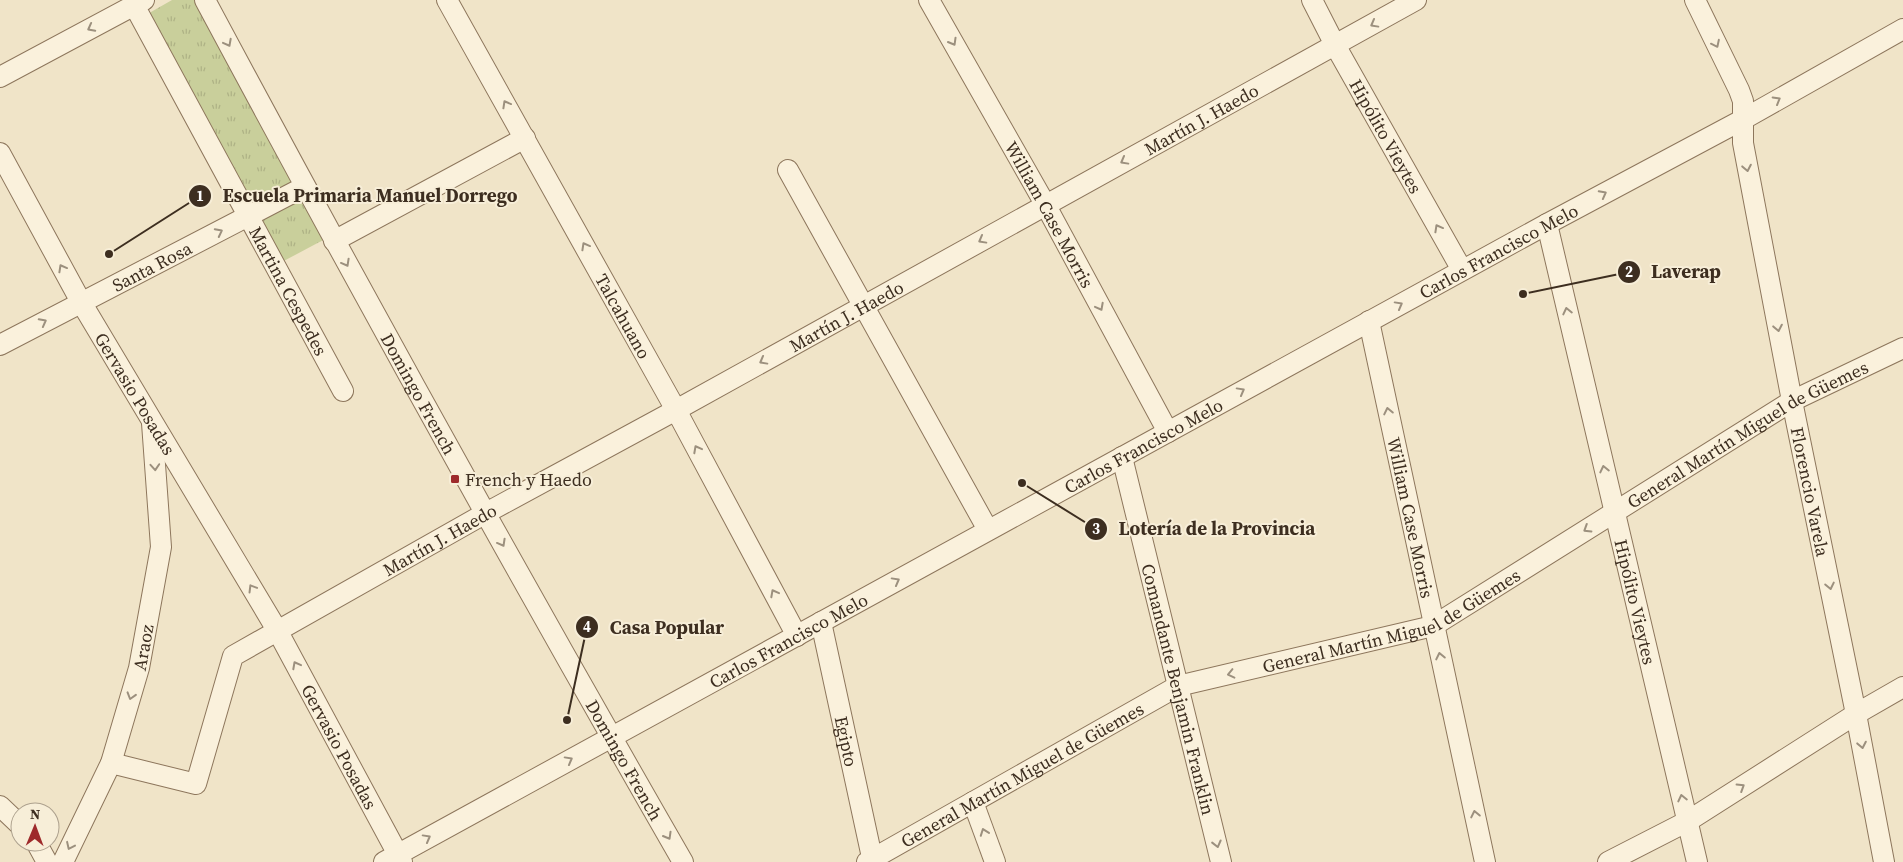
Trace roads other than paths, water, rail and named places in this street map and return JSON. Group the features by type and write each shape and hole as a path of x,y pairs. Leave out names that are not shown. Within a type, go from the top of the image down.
{"street":[{"name":"Domingo French","path":"205,0 304,187 611,737 683,862"},
{"name":"Talcahuano","path":"447,0 676,410 797,636"},
{"name":"William Case Morris","path":"929,0 1045,204 1168,432"},
{"name":"Hipólito Vieytes","path":"1312,0 1335,45 1462,270"},
{"name":"Martín J. Haedo","path":"277,630 1416,0"},
{"name":"Florencio Varela","path":"1694,0 1743,101 1743,143 1792,401 1856,714 1884,862"},
{"path":"0,77 139,2"},
{"name":"Martina Cespedes","path":"139,2 343,391"},
{"name":"Carlos Francisco Melo","path":"395,859 611,737 1462,270 1742,120 1903,29"},
{"path":"334,241 525,138"},
{"name":"Gervasio Posadas","path":"0,153 82,302 277,630 395,859"},
{"path":"788,170 988,530"},
{"name":"Santa Rosa","path":"0,345 304,187"},
{"name":"Hipólito Vieytes","path":"1547,224 1697,862"},
{"name":"William Case Morris","path":"1369,321 1485,862"},
{"name":"General Martín Miguel de Güemes","path":"871,861 1178,686 1433,626 1792,401 1903,348"},
{"name":"Araoz","path":"63,862 111,763 139,668 161,547 151,418"},
{"name":"Comandante Benjamin Franklin","path":"1122,457 1221,862"},
{"name":"Egipto","path":"821,622 871,861"},
{"path":"111,763 196,784 233,656 277,630"},
{"path":"1608,862 1688,821 1903,686"},
{"path":"973,802 995,862"},
{"path":"0,806 10,816"}],"place":[{"name":"Escuela Primaria Manuel Dorrego","path":"109,254"},
{"name":"Laverap","path":"1523,294"},
{"name":"French y Haedo","path":"455,479"},
{"name":"Lotería de la Provincia","path":"1022,483"},
{"name":"Casa Popular","path":"567,720"}]}
